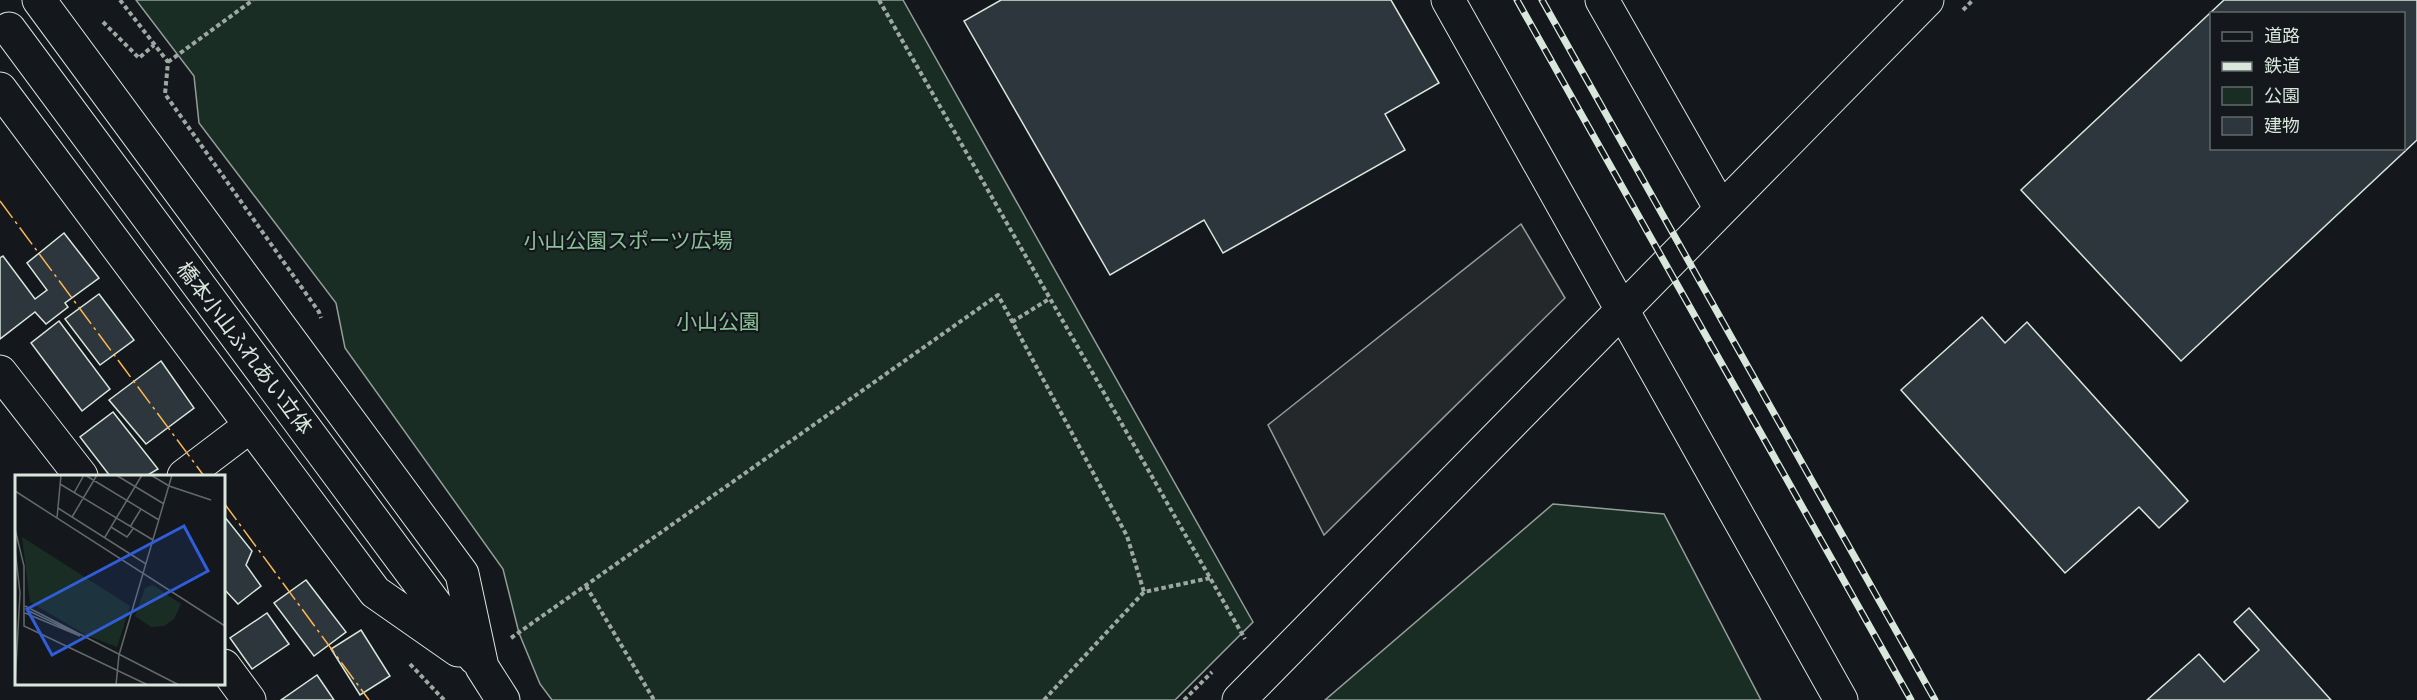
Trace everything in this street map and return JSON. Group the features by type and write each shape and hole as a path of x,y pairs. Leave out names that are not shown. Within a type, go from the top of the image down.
{"street":[{"path":"39,0 462,574 482,667"},
{"path":"1448,0 1841,700"},
{"path":"1602,0 1721,209"},
{"path":"1239,700 1927,0"},
{"name":"橋本小山ふれあい立体","path":"9,29 482,667 503,700"},
{"path":"0,89 375,592 482,667"},
{"path":"0,372 79,475"},
{"path":"187,475 250,426"},
{"path":"225,667 249,700"}],"path":[{"path":"168,62 253,0"},
{"path":"879,0 1245,639"},
{"path":"98,16 139,58 154,45"},
{"path":"508,640 998,295 1127,536 1144,592"},
{"path":"1012,322 1049,299"},
{"path":"1044,700 1144,592 1210,578"},
{"path":"586,586 654,700"}],"green space":[{"name":"小山公園","path":"136,0 903,0 1253,622 1175,700 552,700 540,684 519,633 503,569 345,348 336,303 199,123 194,76"},
{"path":"1553,504 1664,514 1761,700 1325,700"}],"shaded area":[{"path":"1521,224 1565,298 1324,535 1268,425"}],"building":[{"path":"1001,0 1391,0 1439,83 1385,114 1405,150 1223,253 1204,220 1110,275 964,21"},
{"path":"2224,0 2417,0 2417,140 2181,361 2021,190 2210,13 2210,150 2405,150 2405,12 2211,12"},
{"path":"64,233 99,278 65,303 68,307 46,324 35,312 0,339 0,258 3,256 35,299 47,290 27,263"},
{"path":"99,294 134,340 100,365 65,319"},
{"path":"1982,317 2005,343 2027,322 2188,501 2159,528 2139,507 2065,573 1901,390"},
{"path":"59,321 110,389 82,411 31,343"},
{"path":"161,361 194,408 146,444 109,400"},
{"path":"113,412 158,469 148,475 109,475 80,437"},
{"path":"225,517 252,551 246,565 261,586 238,604 225,590"},
{"path":"306,580 346,632 314,656 274,603"},
{"path":"2249,608 2331,700 2147,700 2199,654 2224,682 2259,650 2234,622"},
{"path":"267,613 289,644 252,669 230,638"},
{"path":"361,630 390,676 360,695 331,649"},
{"path":"317,675 334,700 281,700"}],"railway":[{"path":"1517,0 1911,700"},
{"path":"1542,0 1935,700"}],"power":[{"path":"0,201 203,475"},
{"path":"225,504 369,700"}],"park label":[{"name":"小山公園スポーツ広場","path":"628,240"}]}
